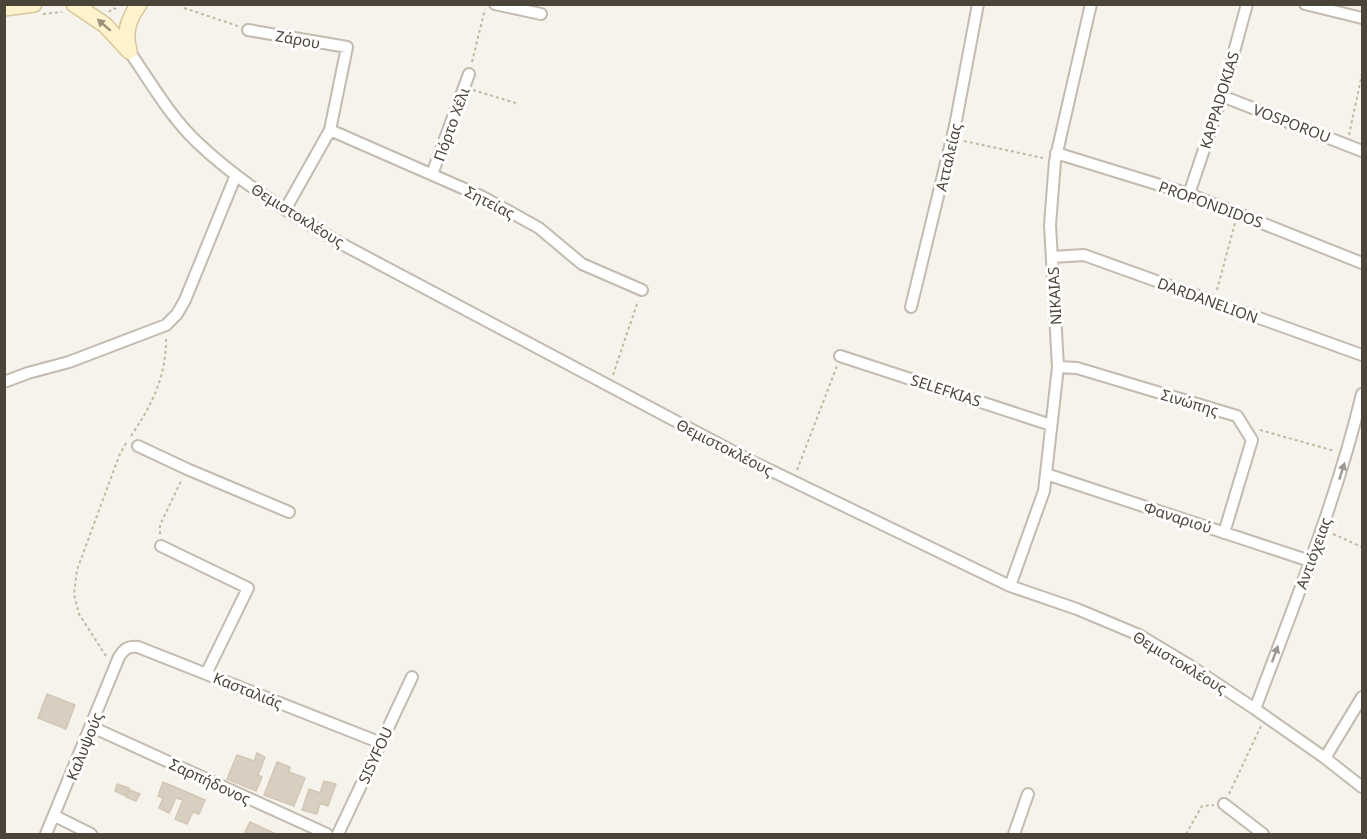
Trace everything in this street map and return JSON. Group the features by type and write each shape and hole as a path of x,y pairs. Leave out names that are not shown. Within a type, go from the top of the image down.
{"main road":[{"path":"4,8 34,4"},
{"path":"74,4 105,25 129,51"},
{"path":"129,51 126,29 139,4"}],"street":[{"path":"495,4 541,14"},
{"name":"Ατταλείας","path":"911,307 952,138 978,4"},
{"name":"NIKAIAS","path":"1010,586 1044,491 1058,367 1050,225 1056,157 1091,4"},
{"name":"KAPPADOKIAS","path":"1189,194 1221,96 1247,4"},
{"path":"1305,4 1362,18"},
{"name":"Ζάρου","path":"248,30 347,47 330,130"},
{"name":"Θεμιστοκλέους","path":"129,51 162,99 196,142 236,176 285,210 340,243 747,459 1010,586 1077,609 1139,635 1190,665 1266,716 1362,787"},
{"name":"Πόρτο Χέλι","path":"432,174 469,74"},
{"name":"VOSPOROU","path":"1221,96 1362,150"},
{"path":"285,210 330,130"},
{"name":"Σητείας","path":"330,130 483,197 539,228 582,264 642,290"},
{"name":"PROPONDIDOS","path":"1056,157 1189,194 1362,263"},
{"path":"4,382 69,362 166,325 177,314 185,300 236,176"},
{"name":"DARDANELION","path":"1052,257 1084,255 1362,355"},
{"name":"SELEFKIAS","path":"840,356 1051,425"},
{"name":"Σινώπης","path":"1058,367 1077,368 1237,416 1245,429"},
{"name":"Αντιόχειας","path":"1255,709 1322,529 1347,454 1362,394"},
{"path":"1224,532 1252,440 1245,429"},
{"path":"138,446 289,512"},
{"name":"Φαναριού","path":"1046,474 1310,561"},
{"path":"160,546 248,588 206,674"},
{"name":"Κασταλιάς","path":"119,657 131,646 138,647 381,743"},
{"name":"Καλυψούς","path":"46,834 119,657"},
{"name":"SISYFOU","path":"338,834 412,676"},
{"path":"1325,758 1362,697"},
{"name":"Σαρπήδονος","path":"92,727 327,834"},
{"path":"1014,834 1028,794"},
{"path":"1224,804 1263,834"},
{"path":"55,816 91,834"}],"path":[{"path":"469,74 486,4"},
{"path":"107,15 113,8 124,12"},
{"path":"184,8 248,30"},
{"path":"1347,144 1362,74"},
{"path":"464,87 519,104"},
{"path":"952,138 1056,157"},
{"path":"1213,301 1238,214"},
{"path":"609,386 642,290"},
{"path":"114,669 79,614 74,594 77,570 119,456 154,399 160,383 166,354 166,325"},
{"path":"793,481 840,356"},
{"path":"1245,429 1261,430 1347,454"},
{"path":"160,546 160,525 187,469"},
{"path":"1322,529 1362,547"},
{"path":"1186,834 1202,806 1224,804 1266,716"}],"building":[{"path":"47,694 75,705 66,729 38,718"},
{"path":"257,753 265,757 258,775 262,777 256,791 227,779 237,755 254,761"},
{"path":"277,762 290,767 289,772 305,778 294,806 264,795"},
{"path":"324,781 336,784 328,806 320,803 317,814 302,810 309,789 320,793"},
{"path":"163,782 205,800 199,814 193,812 187,824 175,819 183,800 176,798 169,813 159,808 163,798 158,796"},
{"path":"117,784 129,788 126,796 115,791"},
{"path":"130,790 140,794 136,801 126,797"},
{"path":"250,822 276,834 244,834"}]}
